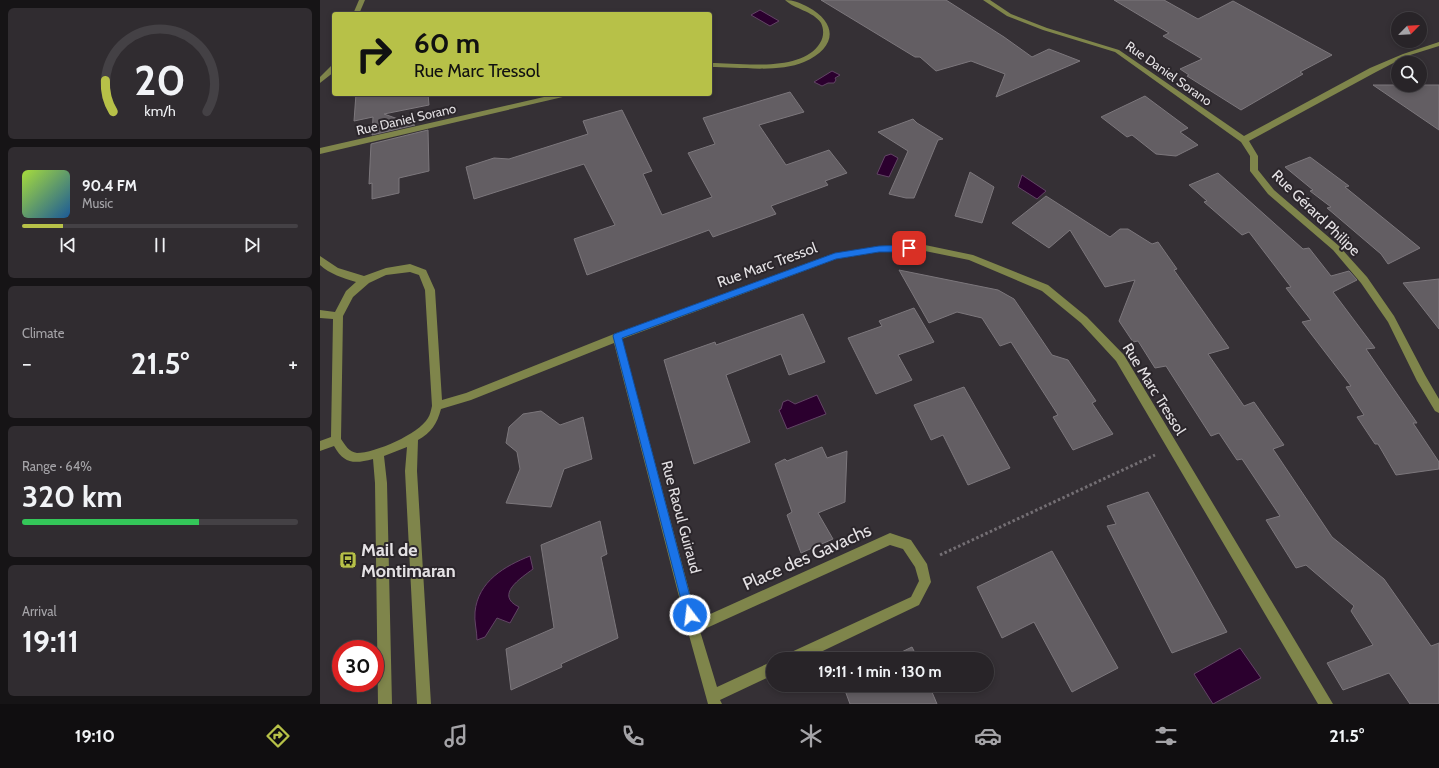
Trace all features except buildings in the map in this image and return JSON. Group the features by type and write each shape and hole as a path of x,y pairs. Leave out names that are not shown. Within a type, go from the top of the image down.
{"street":[{"path":"357,12 362,0"},
{"path":"712,65 786,65 806,58 823,46 828,34 823,22 810,12 788,0"},
{"name":"Rue Daniel Sorano","path":"986,0 1009,15 1045,29 1117,50 1244,140"},
{"path":"1244,140 1373,70 1405,56 1439,44"},
{"path":"320,81 332,70"},
{"name":"Rue Daniel Sorano","path":"320,151 558,96"},
{"name":"Rue Gérard Philipe","path":"1244,140 1254,156 1254,171 1271,192 1336,248 1364,280 1391,319 1421,378 1439,408"},
{"name":"Rue Marc Tressol","path":"437,406 467,397 617,336 835,256 879,249 925,248 970,258 1009,272 1044,288 1084,320 1120,358 1326,704"},
{"path":"320,259 323,263 340,273 364,280"},
{"path":"410,268 423,273 430,290 437,406 433,420 423,432 413,439 397,447 356,458 343,452 336,440 338,316 348,294 364,280 394,269 410,268"},
{"path":"320,314 338,316"},
{"name":"Rue Raoul Guiraud","path":"617,336 693,628 714,700"},
{"path":"413,439 411,471 424,704"},
{"path":"320,446 336,440"},
{"path":"378,453 381,484 385,704"},
{"name":"Place des Gavachs","path":"693,628 890,539 907,544 921,564 925,582 916,601 807,652"},
{"path":"714,700 766,672"}],"path":[{"path":"921,564 1172,447"}],"shaded area":[{"path":"760,10 779,21 770,26 751,15"},
{"path":"832,71 840,75 835,78 836,80 834,83 828,83 822,86 814,82"},
{"path":"891,154 898,158 889,177 877,174 885,156"},
{"path":"1022,175 1046,191 1037,199 1018,187"},
{"path":"817,395 826,414 787,429 779,410 781,409 783,402 788,400 795,404"},
{"path":"530,556 533,569 522,577 509,592 509,597 512,602 519,607 510,623 497,618 485,637 477,640 475,612 477,601 481,592 487,583 502,570"},
{"path":"1240,648 1261,678 1213,704 1194,674"}],"place":[{"name":"Mail de Montimaran","path":"348,560"}],"route":[{"path":"690,615 617,336 835,256 879,249 909,248"}]}
